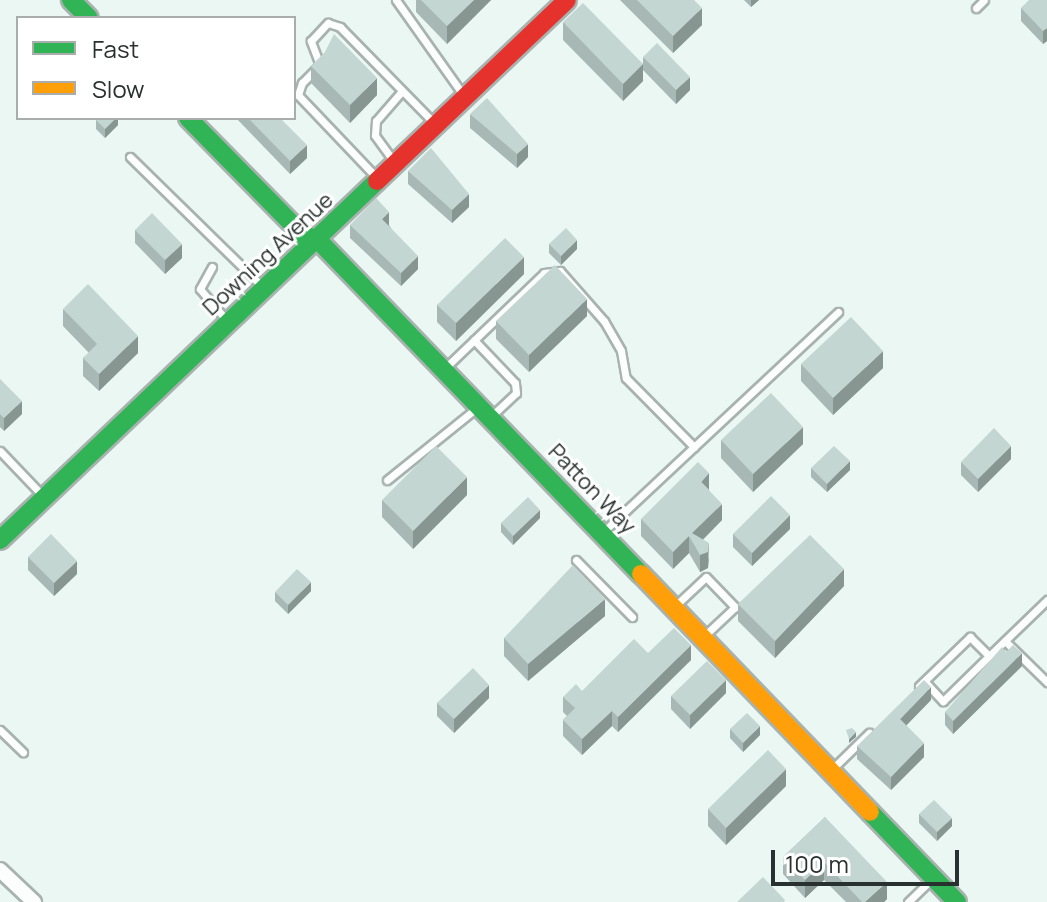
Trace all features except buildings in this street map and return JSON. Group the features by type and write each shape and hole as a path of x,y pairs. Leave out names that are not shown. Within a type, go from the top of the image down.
{"street":[{"path":"71,0 87,16"},
{"name":"Downing Avenue","path":"0,540 266,290 567,0"},
{"name":"Patton Way","path":"190,120 302,234 318,240 957,902"},
{"path":"0,870 34,902"}],"lane":[{"path":"396,0 466,97"},
{"path":"976,8 984,0"},
{"path":"380,181 298,95 302,83 320,65 311,41 334,22 437,126"},
{"path":"396,165 375,135 376,121 402,91"},
{"path":"130,157 266,290"},
{"path":"212,267 200,289 229,324"},
{"path":"444,370 544,273 560,271 604,321 621,351 626,378 694,447"},
{"path":"601,533 838,312"},
{"path":"387,480 516,393 515,383 474,340"},
{"path":"0,451 44,498"},
{"path":"576,560 632,617"},
{"path":"674,608 706,577 735,607 702,638"},
{"path":"924,681 943,701 1047,600"},
{"path":"914,691 970,637 989,656"},
{"path":"1005,641 1047,682"},
{"path":"830,770 882,721"},
{"path":"0,730 23,752"},
{"path":"908,902 934,878"}],"traffic: fast":[{"path":"71,0 87,16"},
{"path":"190,120 302,234 318,240 641,574"},
{"path":"0,540 377,181"},
{"path":"870,812 957,902"}],"traffic: slow":[{"path":"641,574 870,812"}],"traffic: jam":[{"path":"377,181 567,0"}]}
